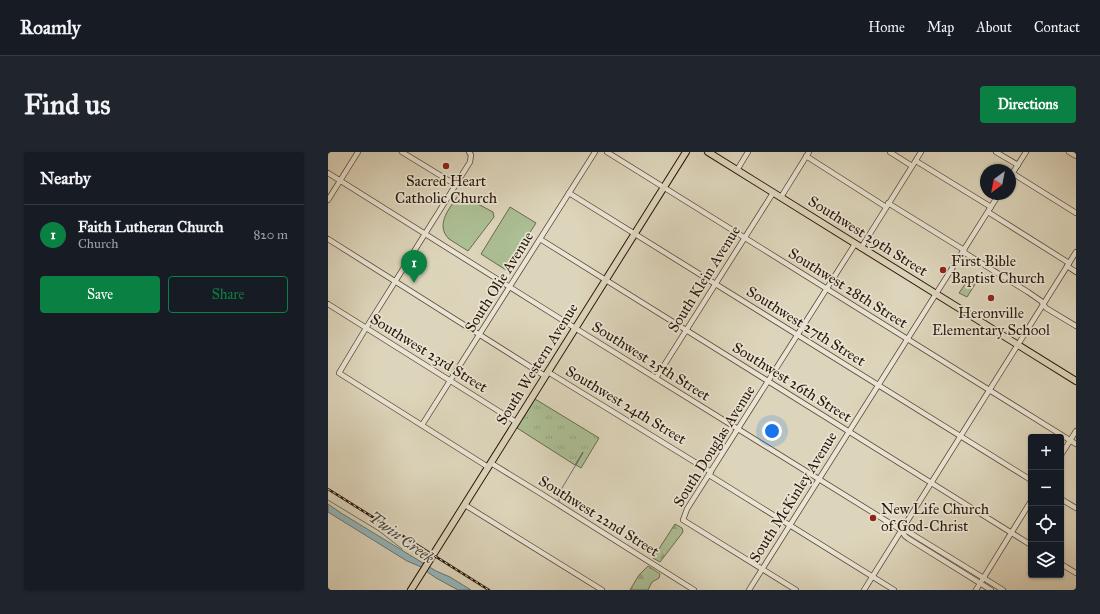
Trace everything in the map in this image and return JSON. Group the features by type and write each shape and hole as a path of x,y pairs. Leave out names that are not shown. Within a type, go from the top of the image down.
{"main road":[{"name":"South Western Avenue","path":"411,590 686,152"},
{"name":"Southwest 29th Street","path":"708,152 1076,381"}],"street":[{"path":"328,200 358,152"},
{"path":"402,152 456,185"},
{"path":"366,328 470,162 471,155 469,152"},
{"name":"South Olie Avenue","path":"422,425 594,152"},
{"name":"Southwest 28th Street","path":"606,152 1076,444"},
{"path":"737,170 748,152"},
{"path":"890,152 912,166"},
{"path":"861,248 921,152"},
{"path":"996,152 1018,165"},
{"path":"1016,168 1026,152"},
{"path":"1070,152 1076,156"},
{"path":"781,197 808,154 887,205 964,250 965,253 1028,292 1046,308 1076,326"},
{"path":"916,161 991,207"},
{"name":"Southwest 25th Street","path":"328,173 901,530 907,531 1004,590"},
{"path":"1016,178 1076,213"},
{"name":"Southwest 27th Street","path":"569,193 1028,478"},
{"name":"South Klein Avenue","path":"656,378 773,193"},
{"name":"South McKinley Avenue","path":"749,590 995,200"},
{"path":"988,212 1068,265 1076,272"},
{"name":"Southwest 24th Street","path":"328,239 480,335 547,374 710,474 894,590"},
{"name":"Southwest 26th Street","path":"540,239 1028,543"},
{"name":"South Douglas Avenue","path":"762,569 683,520 687,509 855,244"},
{"path":"864,590 1076,252"},
{"name":"Southwest 23rd Street","path":"328,304 516,422"},
{"name":"Southwest 22nd Street","path":"366,328 339,373 489,465 543,494 694,590"},
{"path":"1064,450 1076,431"},
{"path":"1064,501 1076,508"},
{"path":"465,504 602,590"},
{"path":"976,590 1028,506"},
{"name":"Southwest 25th Street","path":"901,530 909,540 991,590"},
{"path":"1064,566 1076,573"},
{"path":"762,569 796,590"}],"green space":[{"path":"459,194 493,212 494,217 468,251 449,239 443,227 445,216"},
{"path":"510,207 536,223 506,270 481,254"},
{"path":"970,277 977,281 967,297 959,293"},
{"path":"535,399 599,438 581,468 576,465 583,452 575,465 517,428"},
{"path":"675,524 682,528 683,532 660,562 653,558"},
{"path":"648,566 660,574 659,578 652,582 648,590 630,590 639,575"}],"water":[{"path":"328,504 436,571 450,577 471,590 458,590 436,578 419,566 407,561 328,512"}],"waterway":[{"path":"559,503 559,493 583,453"},
{"name":"Twin Creek","path":"328,500 379,531 402,549"}],"railway":[{"path":"328,489 489,590"}],"place":[{"name":"Sacred Heart Catholic Church","path":"446,166"},
{"name":"First Bible Baptist Church","path":"943,270"},
{"name":"Faith Lutheran Church","path":"414,283"},
{"name":"Heronville Elementary School","path":"991,298"},
{"name":"New Life Church of God-Christ","path":"873,518"}]}
